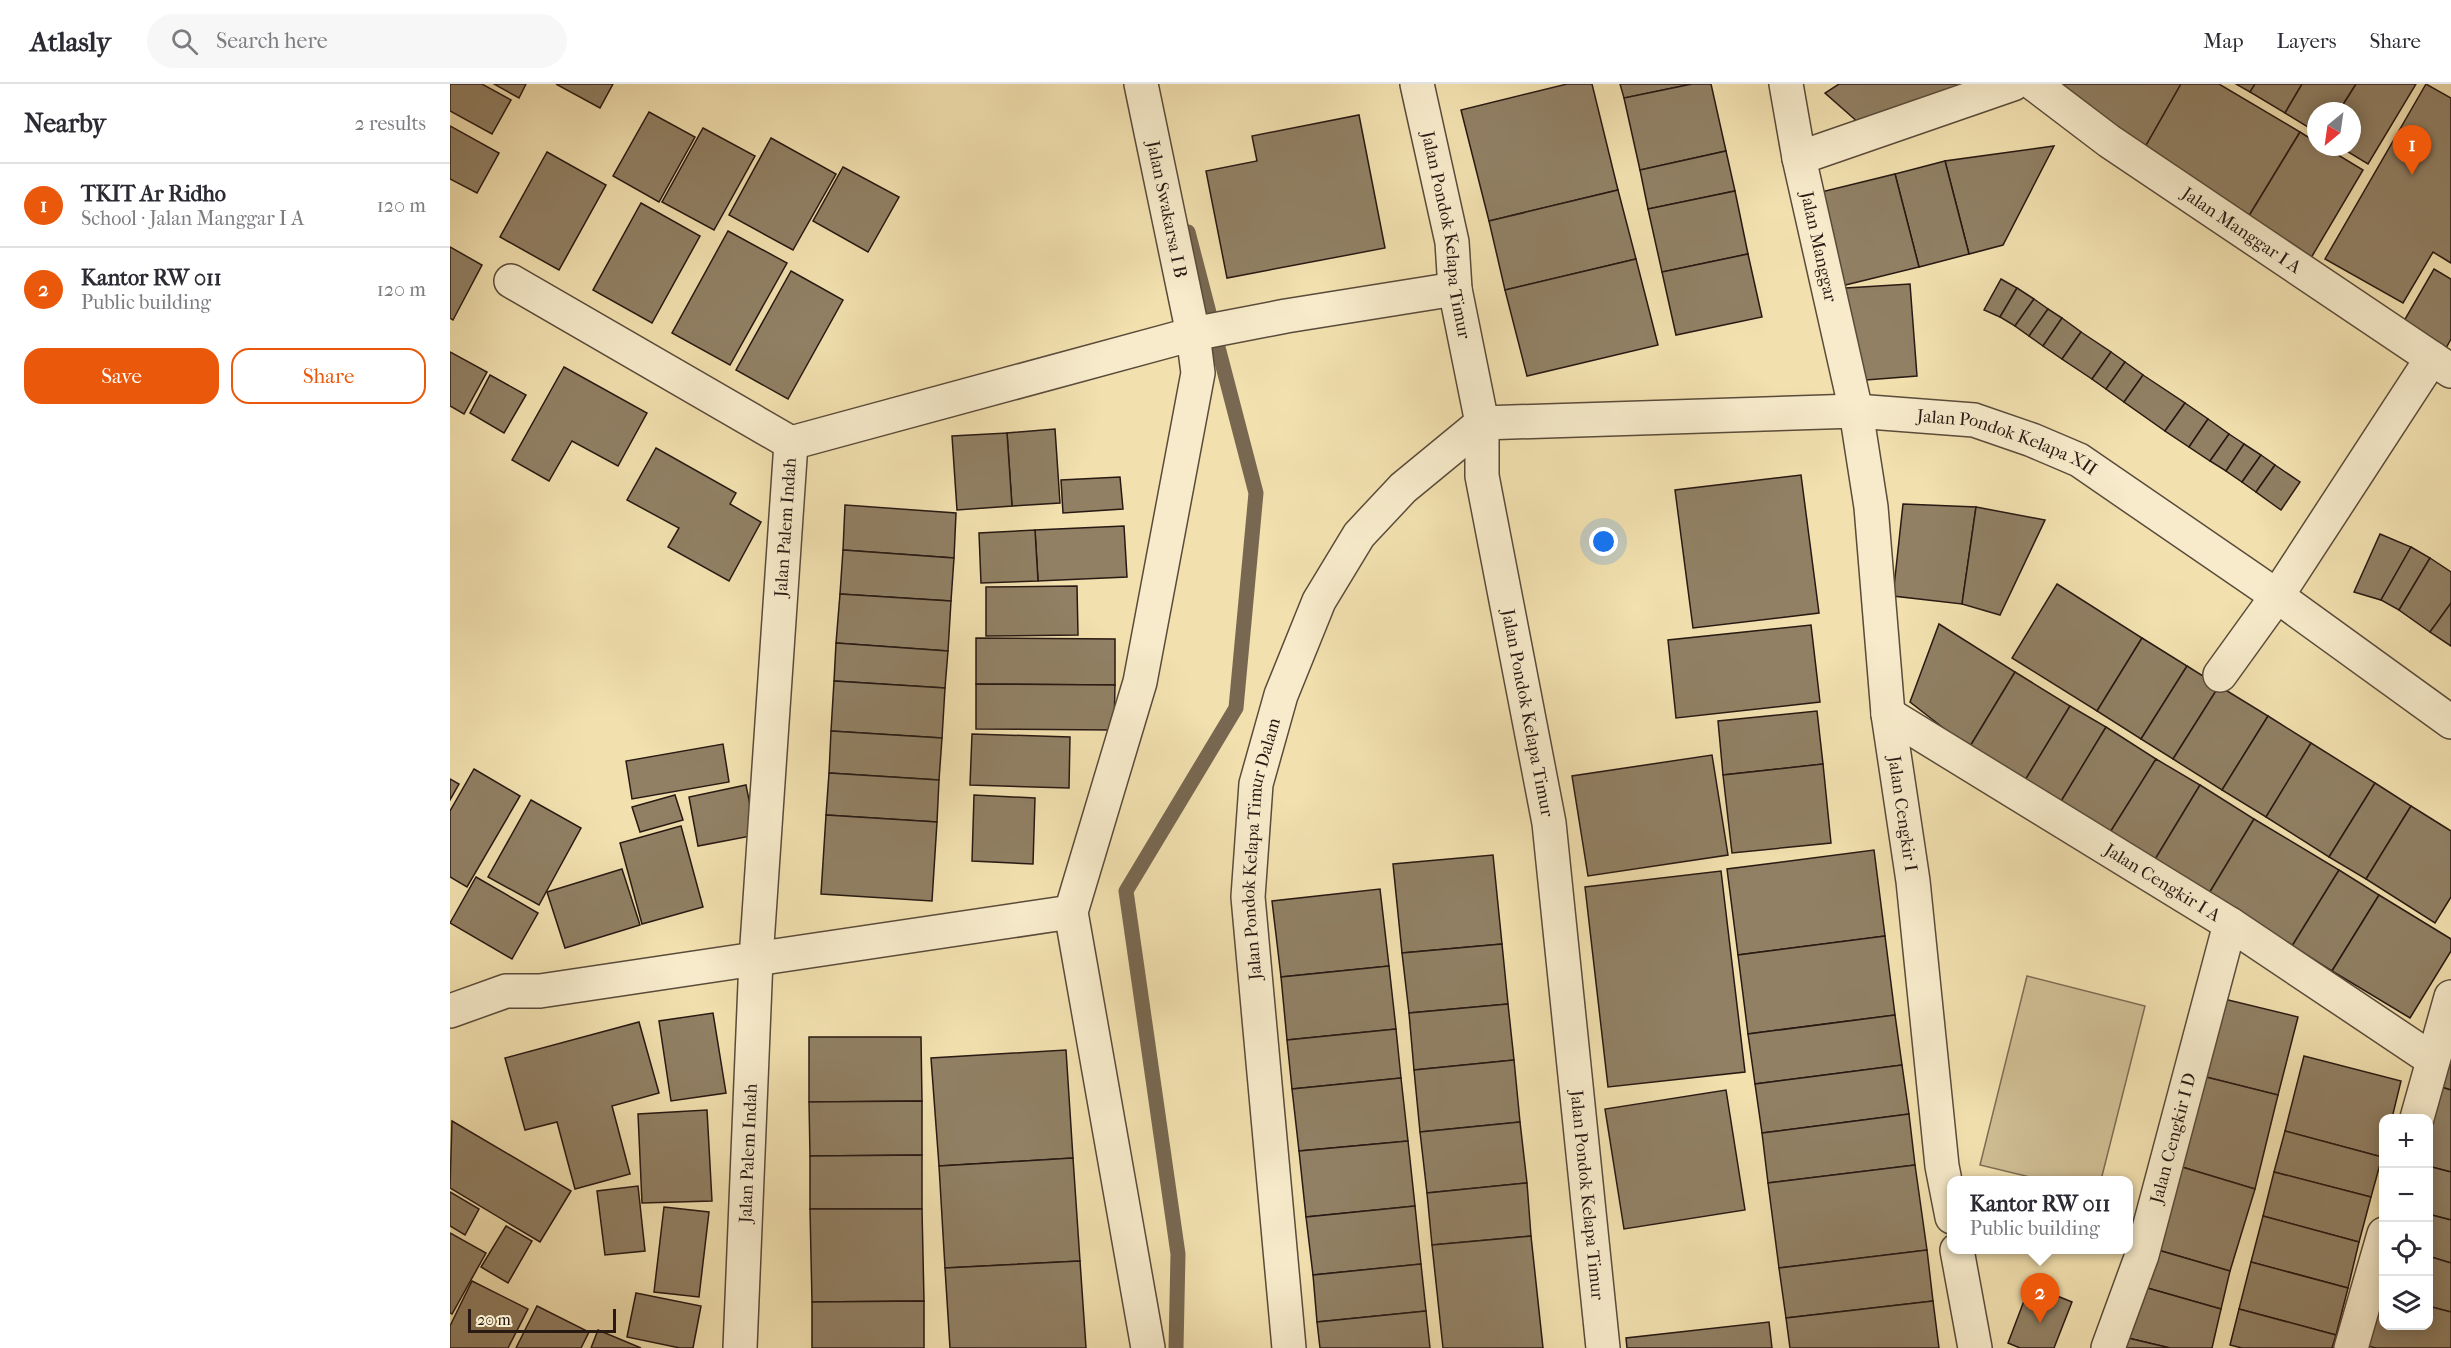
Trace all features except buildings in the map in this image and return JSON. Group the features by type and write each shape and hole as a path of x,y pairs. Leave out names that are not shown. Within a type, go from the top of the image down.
{"street":[{"name":"Jalan Swakarsa I B","path":"1141,84 1201,333"},
{"name":"Jalan Pondok Kelapa Timur","path":"1417,84 1452,242 1455,289 1482,423 1482,476 1549,823 1603,1348"},
{"name":"Jalan Manggar","path":"1786,84 1799,158 1856,411"},
{"path":"1799,158 2013,84"},
{"name":"Jalan Manggar I A","path":"2034,84 2109,141 2442,365"},
{"path":"511,281 791,443"},
{"name":"Jalan Palem Indah","path":"740,1348 756,959 791,443 1201,333 1286,316 1455,289"},
{"path":"1148,1348 1071,912 1140,682 1198,372 1201,333"},
{"path":"2220,675 2442,365"},
{"name":"Jalan Pondok Kelapa XII","path":"1482,423 1856,411 1925,414 1974,420 2032,440 2079,460 2277,596 2451,722"},
{"name":"Jalan Cengkir I","path":"1856,411 1871,507 1888,714 1913,881 1942,1166 1947,1192"},
{"name":"Jalan Pondok Kelapa Timur Dalam","path":"1289,1348 1248,897 1256,784 1281,695 1319,601 1359,535 1403,488 1482,423"},
{"name":"Jalan Cengkir I A","path":"1888,714 2230,924 2433,1060"},
{"path":"463,1006 506,991 540,991 1071,912"},
{"name":"Jalan Cengkir I D","path":"2108,1348 2142,1255 2230,924"},
{"path":"2418,1114 2451,998"},
{"path":"2350,1348 2379,1251"},
{"path":"1958,1254 1975,1348"}],"shaded area":[{"path":"2027,976 2145,1006 2102,1176 2025,1176 1980,1165"}],"waterway":[{"path":"1176,1348 1178,1254 1126,891 1236,708 1256,493 1188,232"}],"place":[{"name":"TKIT Ar Ridho","path":"2412,175"},
{"name":"Kantor RW 011","path":"2040,1323"}]}
